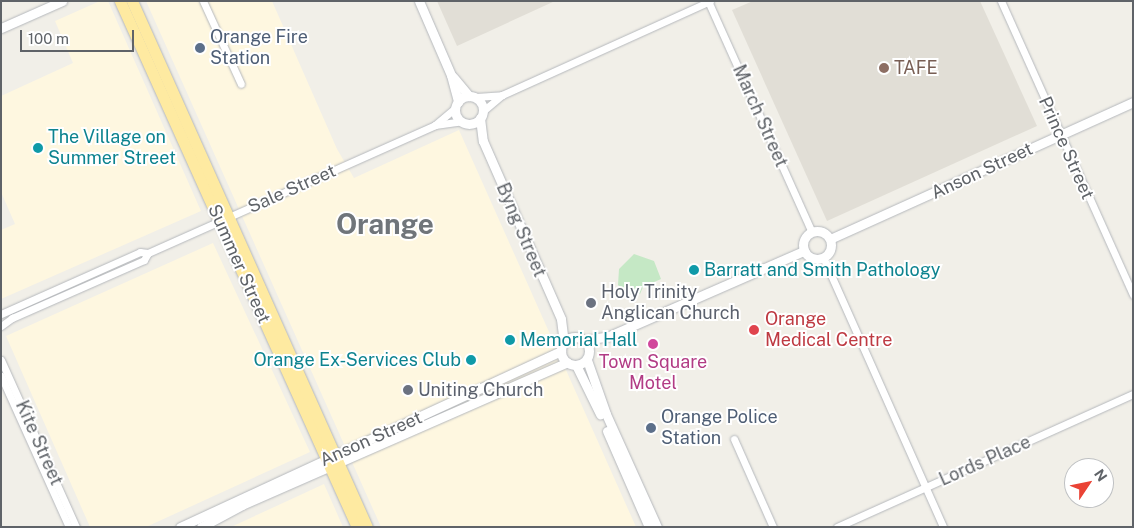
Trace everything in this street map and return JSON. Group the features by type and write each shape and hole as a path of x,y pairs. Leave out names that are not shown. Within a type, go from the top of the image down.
{"highway":[{"name":"Summer Street","path":"120,1 333,461 367,527"},
{"name":"Summer Street","path":"132,1 223,220"},
{"name":"Summer Street","path":"333,461 358,527"}],"street":[{"path":"1,28 62,1"},
{"path":"203,1 241,84"},
{"path":"419,1 451,75 457,105 472,96 502,95"},
{"path":"466,122 482,114 502,95 709,1"},
{"name":"March Street","path":"709,1 812,232"},
{"name":"Prince Street","path":"1001,1 1133,295"},
{"path":"451,75 472,96"},
{"name":"Byng Street","path":"472,96 482,114 483,141"},
{"name":"Anson Street","path":"830,239 1133,102"},
{"name":"Sale Street","path":"1,314 140,252 148,253 435,125 457,105"},
{"name":"Byng Street","path":"457,105 466,122 483,141 560,319 562,347 571,364"},
{"name":"Sale Street","path":"435,125 466,122"},
{"path":"804,251 805,238 812,232 824,232 830,239 831,248 823,258"},
{"path":"804,251 814,258 823,258"},
{"path":"657,527 606,414 581,339 609,336 804,251"},
{"name":"Sale Street","path":"1,326 12,318 144,260 148,253"},
{"path":"823,258 943,527"},
{"name":"Byng Street","path":"560,319 581,339"},
{"path":"588,356 609,336"},
{"name":"Anson Street","path":"201,527 581,339"},
{"name":"Anson Street","path":"180,527 333,461 588,356"},
{"name":"Kite Street","path":"1,360 76,527"},
{"path":"571,364 649,527"},
{"name":"Kite Street","path":"1,376 69,527"},
{"name":"Lords Place","path":"837,527 1133,394"},
{"path":"734,439 773,527"}],"shaded area":[{"path":"100,1 108,1 201,211 1,299 1,230 15,224 1,192 1,96 73,63 55,21"},
{"path":"146,1 272,1 337,149 354,178 459,130 636,527 381,527"},
{"path":"437,1 555,1 457,46"},
{"name":"TAFE","path":"753,1 980,1 1037,126 827,221 732,10"},
{"path":"213,243 310,452 146,527 90,527 6,336"},
{"path":"324,484 343,527 231,527"}],"green space":[{"path":"634,254 654,261 661,279 643,287 640,294 626,293 618,285 619,269"}],"place":[{"name":"Orange Fire Station","path":"200,48"},
{"name":"TAFE","path":"884,68"},
{"name":"The Village on Summer Street","path":"38,148"},
{"name":"Barratt and Smith Pathology","path":"694,270"},
{"name":"Holy Trinity Anglican Church","path":"591,303"},
{"name":"Orange Medical Centre","path":"754,330"},
{"name":"Memorial Hall","path":"510,340"},
{"name":"Town Square Motel","path":"653,344"},
{"name":"Orange Ex-Services Club","path":"471,360"},
{"name":"Uniting Church","path":"408,390"},
{"name":"Orange Police Station","path":"651,428"}],"district":[{"name":"Orange","path":"385,224"}]}
